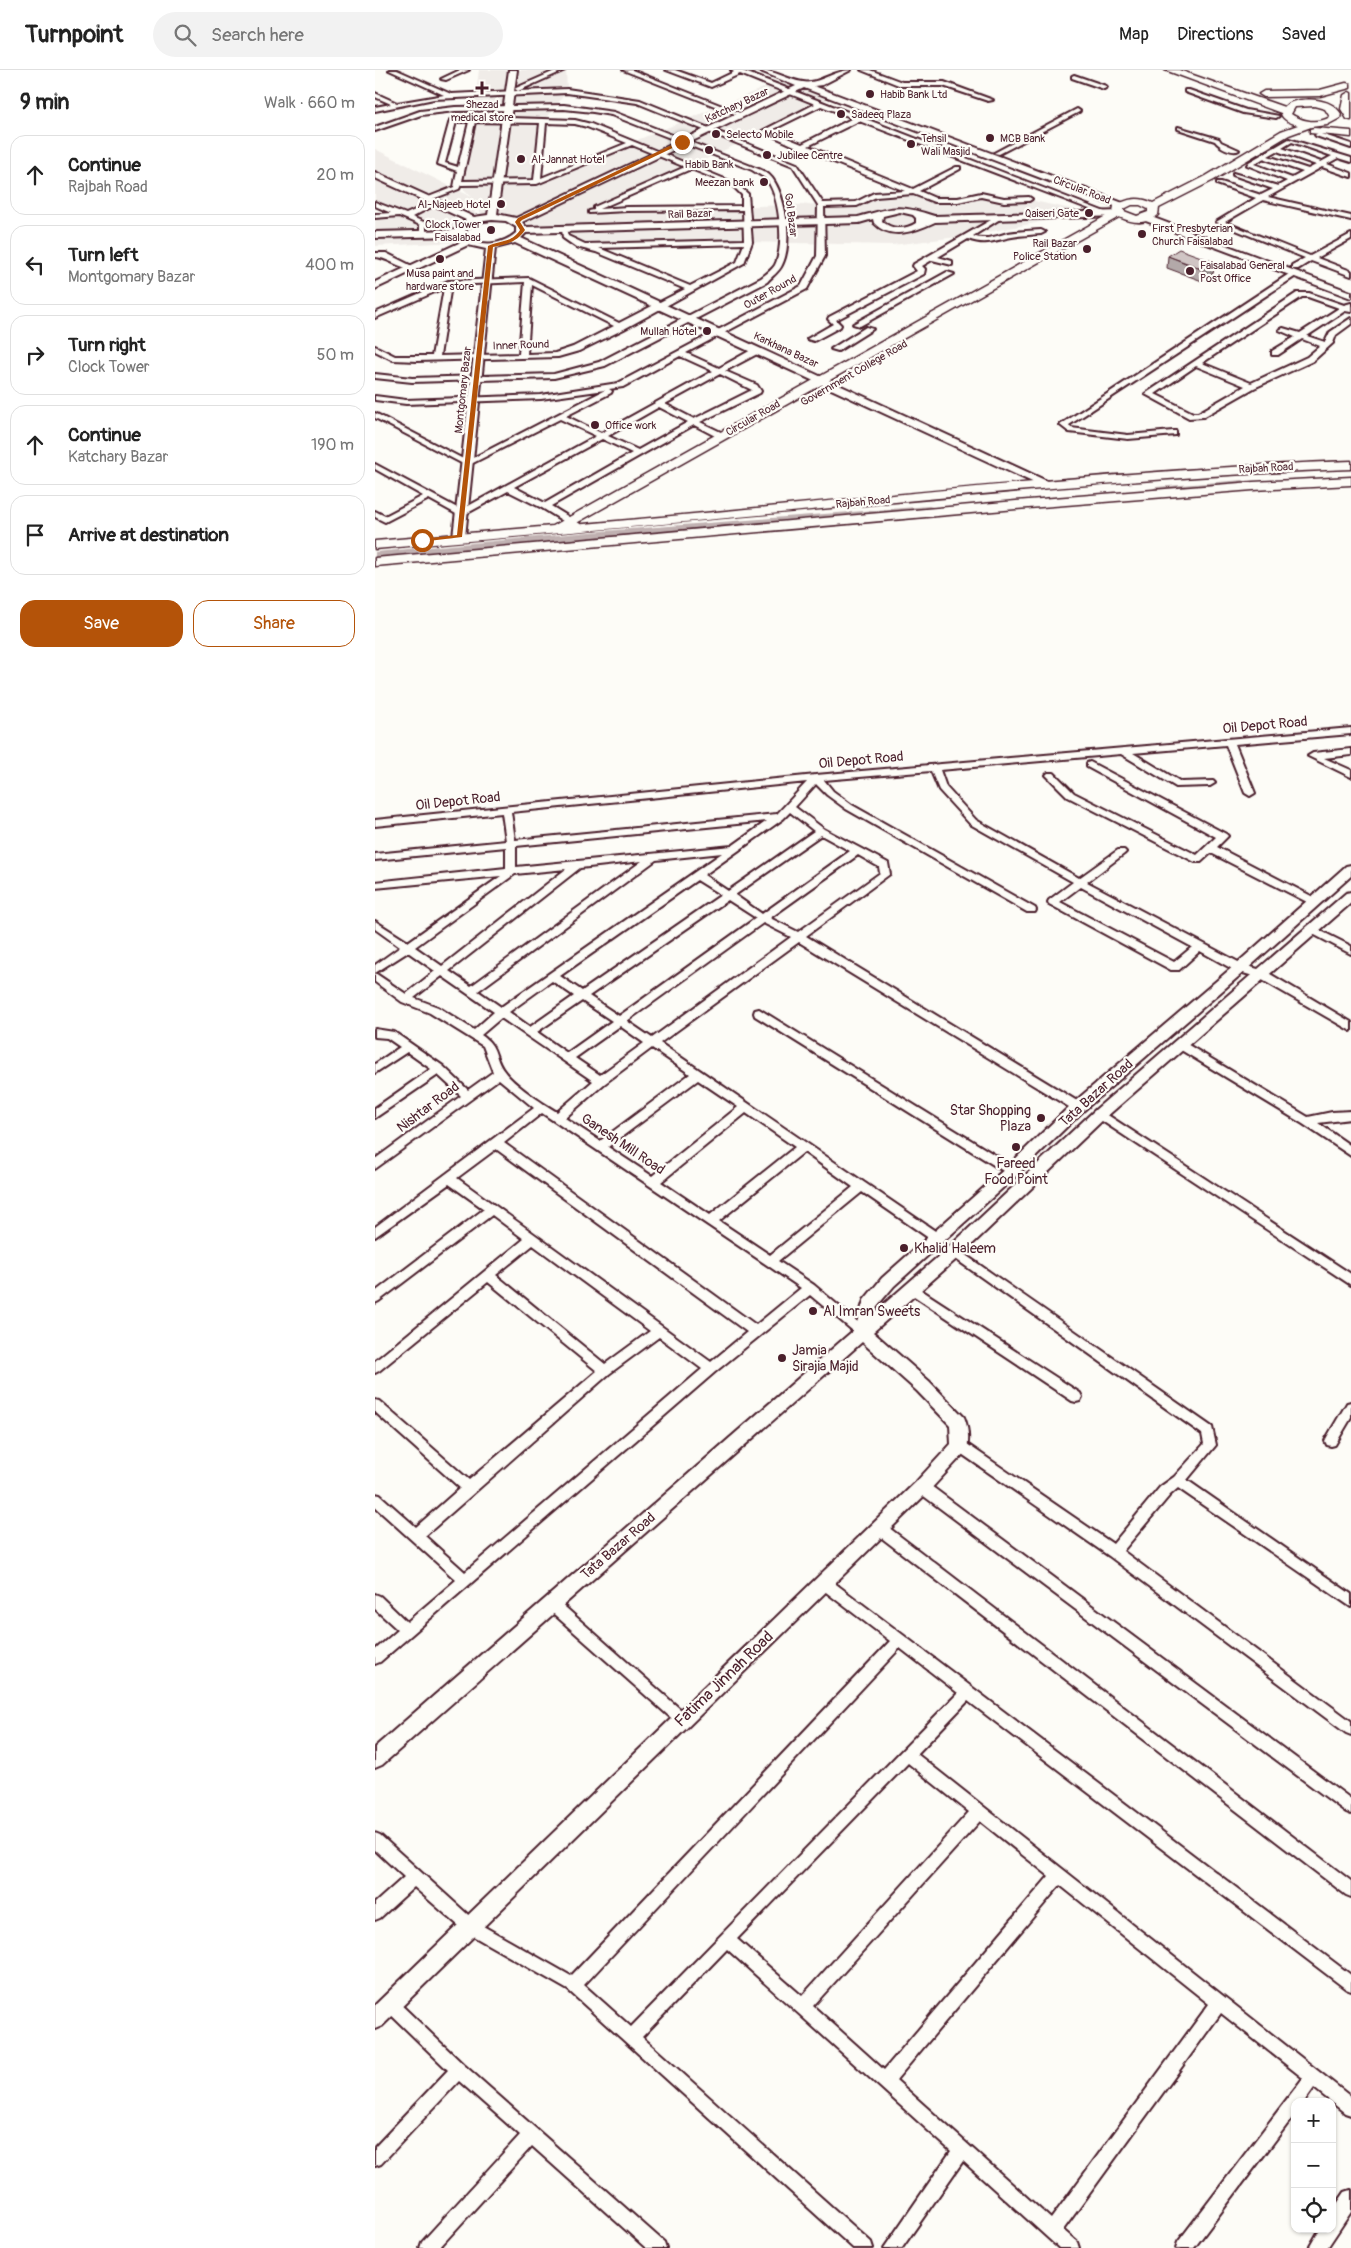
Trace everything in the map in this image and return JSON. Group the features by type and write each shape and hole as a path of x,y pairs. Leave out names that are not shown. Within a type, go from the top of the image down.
{"main road":[{"path":"1170,70 1265,99 1298,104"},
{"path":"1193,70 1265,99 1349,90"},
{"path":"1124,209 1150,210 1210,178 1283,121 1292,105 1314,103 1349,90"},
{"path":"1323,123 1335,114 1349,90"},
{"path":"1349,90 1347,109 1351,117"},
{"path":"1265,99 1283,121 1327,131 1351,133"},
{"path":"1314,103 1351,123"},
{"path":"1283,121 1311,124"},
{"path":"1150,210 1161,195 1283,121 1311,124 1323,123 1351,133"},
{"path":"1112,195 1132,198 1161,195"},
{"path":"1124,209 1150,210"},
{"name":"Government College Road","path":"575,525 613,510 832,386 1124,209"},
{"name":"Circular Road","path":"575,525 722,436 820,380 1006,280"},
{"name":"Rajbah Road","path":"375,562 759,521 1045,484 1267,468 1351,465"},
{"name":"Rajbah Road","path":"375,545 554,530 575,525 759,521 1253,486 1351,482"},
{"path":"613,510 625,523"}],"street":[{"path":"392,70 450,95"},
{"path":"444,80 466,70"},
{"path":"375,235 459,232 466,224 473,220 492,217 513,70"},
{"path":"510,93 562,70"},
{"path":"626,70 742,115"},
{"path":"669,70 711,85 737,71 1107,214"},
{"name":"Circular Road","path":"762,70 806,82 819,83 1112,195 1124,209"},
{"name":"Circular Road","path":"782,70 806,82 1109,199 1124,209"},
{"name":"Katchary Bazar","path":"515,239 520,226 520,219 742,115 831,70"},
{"path":"819,83 847,70"},
{"path":"864,70 901,84 944,84 989,100"},
{"path":"1081,73 1074,77 1104,87"},
{"path":"658,82 679,74"},
{"path":"375,109 394,103 450,95 567,91 638,101 711,129 795,165 821,205 857,204 874,195 912,192 958,168"},
{"path":"1187,91 1245,112 1283,121"},
{"path":"376,96 394,103"},
{"path":"821,103 765,131 934,200 958,200 981,195 1004,200 1029,199"},
{"name":"Gol Bazar","path":"375,129 420,112 455,109 564,107 612,113 754,169 769,178 777,190 782,222 783,250 778,266 764,280 602,364 554,376 412,380 375,376"},
{"path":"997,152 1077,111"},
{"path":"801,147 859,118"},
{"path":"375,216 405,216 457,188 473,119"},
{"path":"460,170 441,164 453,120 575,122 589,125 735,185 745,194 748,242 587,246 579,245 565,237 564,230"},
{"path":"537,182 543,122"},
{"path":"1181,128 1217,140 1219,144 1236,150"},
{"path":"1318,135 1351,146"},
{"path":"1294,181 1250,164 1293,140 1351,160"},
{"path":"1319,149 1337,141"},
{"path":"457,183 537,182 632,143"},
{"path":"1278,149 1351,175"},
{"path":"1337,156 1219,222 1351,274"},
{"path":"1267,158 1309,172"},
{"path":"690,167 589,212 745,208"},
{"path":"1235,174 1279,189"},
{"path":"375,175 473,220"},
{"path":"1219,183 1262,198 1351,218"},
{"path":"375,204 424,224 424,234"},
{"name":"Outer Round","path":"375,398 406,402 541,397 620,385 804,287 821,256 821,205"},
{"path":"859,220 898,209 933,220"},
{"path":"859,220 896,230 917,227 933,220 1107,214 1124,209"},
{"path":"1150,210 1351,296"},
{"path":"879,214 877,221 883,227"},
{"path":"917,214 922,220 917,227"},
{"name":"Rail Bazar","path":"492,217 502,217 520,226 564,230 859,220"},
{"path":"811,339 837,325 832,320 921,272 921,269 917,266 998,218"},
{"path":"459,232 463,240 491,246 515,239"},
{"path":"966,236 977,240 997,240 1009,235 1041,232"},
{"path":"1173,432 1128,437 1069,430 1064,425 1295,271 1311,258 1351,236"},
{"name":"Karkhana Bazar","path":"515,239 1045,484"},
{"path":"375,286 468,242"},
{"name":"Inner Round","path":"375,348 393,358 555,355 575,349 621,327 740,263 748,242"},
{"name":"Montgomary Bazar","path":"459,537 491,246"},
{"path":"587,246 691,289"},
{"path":"378,256 412,268"},
{"path":"835,349 869,330 857,324 858,322 950,274 939,269 949,264 931,257"},
{"path":"1295,271 1351,288"},
{"path":"523,356 529,280"},
{"path":"375,316 447,282 529,280 621,327"},
{"path":"436,358 447,282"},
{"path":"1349,307 1309,295 1300,295 1150,392 1149,396 1195,416 1251,386 1310,360 1326,345 1333,334 1351,320"},
{"path":"1275,353 1349,307"},
{"path":"1283,330 1326,345"},
{"path":"375,466 461,512 509,488 756,351"},
{"path":"545,506 695,422 757,390 680,353"},
{"path":"1195,363 1251,386"},
{"path":"375,415 467,464 620,385"},
{"path":"659,405 722,436"},
{"path":"560,416 638,454"},
{"path":"509,488 545,506 575,525"},
{"path":"375,513 385,519 429,496"},
{"name":"Oil Depot Road","path":"375,823 816,778 1351,731"},
{"path":"1229,742 1249,793"},
{"path":"1123,751 1179,785 1210,783"},
{"path":"1351,752 1313,756 1351,774"},
{"path":"1051,775 1071,795 1198,860 1223,836 1090,765"},
{"path":"934,767 942,788 973,822 1199,946 1241,968 1261,974 1351,1028"},
{"path":"475,1035 501,1012 781,817 816,778 830,793 849,807 1031,910"},
{"path":"557,1118 600,1081 652,1042 885,874 883,865 821,831 789,807"},
{"path":"506,810 511,844 511,873"},
{"path":"375,857 781,817"},
{"path":"530,1032 821,831"},
{"path":"1210,848 1315,902"},
{"path":"375,885 511,873 734,849"},
{"path":"568,1058 858,850"},
{"path":"1121,852 1053,902 1175,967 1199,946"},
{"path":"471,991 653,858"},
{"path":"406,999 576,866"},
{"name":"Tata Bazar Road","path":"862,1332 870,1304 888,1282 1078,1107 1241,968 1351,869"},
{"path":"375,970 511,873"},
{"path":"697,875 762,918 799,937 1078,1107"},
{"name":"Tata Bazar Road","path":"375,1760 954,1252 1100,1114 1351,896"},
{"path":"375,924 600,1081"},
{"path":"1313,930 1351,950"},
{"path":"552,976 652,1042 937,1238"},
{"name":"Ganesh Mill Road","path":"375,977 406,999 434,1010 475,1035 487,1044 499,1073 543,1108 810,1288 862,1332"},
{"path":"759,1013 1011,1170"},
{"path":"375,1033 390,1035 406,1048 439,1069 468,1096"},
{"path":"1180,1044 1307,1121 1351,1152"},
{"path":"375,1069 406,1048"},
{"path":"375,1114 439,1069"},
{"name":"Nishtar Road","path":"375,1166 499,1073"},
{"path":"600,1147 698,1074"},
{"path":"653,1182 746,1107"},
{"path":"375,1233 543,1108"},
{"path":"1100,1114 1351,1280"},
{"path":"1307,1121 1332,1116 1351,1115"},
{"path":"496,1143 756,1332"},
{"path":"711,1221 804,1146"},
{"path":"449,1178 711,1369"},
{"path":"770,1261 862,1186"},
{"path":"375,1298 491,1210"},
{"path":"375,1368 487,1274 532,1239"},
{"path":"954,1252 1208,1431 1210,1445 1178,1481 1165,1491 1114,1552"},
{"path":"487,1274 605,1371"},
{"path":"375,1658 711,1369 810,1288"},
{"path":"912,1289 1075,1397"},
{"path":"415,1536 605,1371 658,1331"},
{"path":"862,1332 923,1386 958,1422 961,1446 1114,1552 1351,1729"},
{"path":"375,1405 469,1488"},
{"path":"1331,1440 1351,1407"},
{"name":"Fatima Jinnah Road","path":"375,2019 922,1487 961,1446"},
{"path":"1178,1481 1351,1601"},
{"path":"922,1487 1351,1807"},
{"path":"375,1499 465,1580"},
{"path":"879,1528 1351,1890"},
{"path":"823,1582 1351,1984"},
{"path":"375,1600 407,1630"},
{"path":"552,1604 683,1720"},
{"path":"573,1985 899,1640"},
{"path":"631,2037 968,1692"},
{"path":"907,1754 1351,2107"},
{"path":"802,2007 979,1811"},
{"path":"375,1840 471,1927 573,1985 865,2248"},
{"path":"885,2082 1059,1875"},
{"path":"375,1913 414,1877"},
{"path":"727,1939 1071,2248"},
{"path":"1052,2231 1220,2002"},
{"path":"391,2004 459,2070 658,2248"},
{"path":"375,2158 459,2070"},
{"path":"1184,2248 1313,2077"},
{"path":"428,2248 532,2134"},
{"path":"892,2248 961,2150"},
{"path":"1336,2219 1351,2198"},
{"path":"1317,2248 1327,2233"}],"shaded area":[{"path":"479,70 566,70 567,91 543,123 538,181 785,79 831,96 821,103 690,167 591,211 860,203 912,192 1025,199 1089,213 966,236 892,245 748,242 587,246 566,237 565,229 524,229 502,217 482,218 477,201 473,220 456,232 438,228 458,234 463,240 460,242 375,246 375,216 401,215 375,202 375,149 472,197 457,183 473,119"}],"building":[{"path":"1179,249 1215,262 1203,269 1168,256"}],"waterway":[{"path":"1156,490 1243,483"},
{"path":"375,555 591,535 929,509"}],"place":[{"name":"Shezad medical store","path":"482,88"},
{"name":"Habib Bank Ltd","path":"870,94"},
{"name":"Sadeeq Plaza","path":"841,114"},
{"name":"Selecto Mobile","path":"716,134"},
{"name":"MCB Bank","path":"990,138"},
{"name":"Tehsil Wali Masjid","path":"911,144"},
{"name":"Habib Bank","path":"709,150"},
{"name":"Jubilee Centre","path":"767,155"},
{"name":"Al-Jannat Hotel","path":"521,159"},
{"name":"Meezan bank","path":"764,182"},
{"name":"Al-Najeeb Hotel","path":"501,204"},
{"name":"Qaiseri Gate","path":"1089,213"},
{"name":"Clock Tower Faisalabad","path":"491,230"},
{"name":"First Presbyterian Church Faisalabad","path":"1142,234"},
{"name":"Rail Bazar Police Station","path":"1087,249"},
{"name":"Musa paint and hardware store","path":"440,259"},
{"name":"Faisalabad General Post Office","path":"1190,271"},
{"name":"Mullah Hotel","path":"707,331"},
{"name":"Office work","path":"595,425"},
{"name":"Star Shopping Plaza","path":"1041,1118"},
{"name":"Fareed Food Point","path":"1016,1147"},
{"name":"Khalid Haleem","path":"904,1248"},
{"name":"Al Imran Sweets","path":"813,1311"},
{"name":"Jamia Sirajia Majid","path":"782,1358"}],"route":[{"path":"422,540 459,537 491,246 506,243 518,237 523,230 517,222 520,219 682,142"}]}
